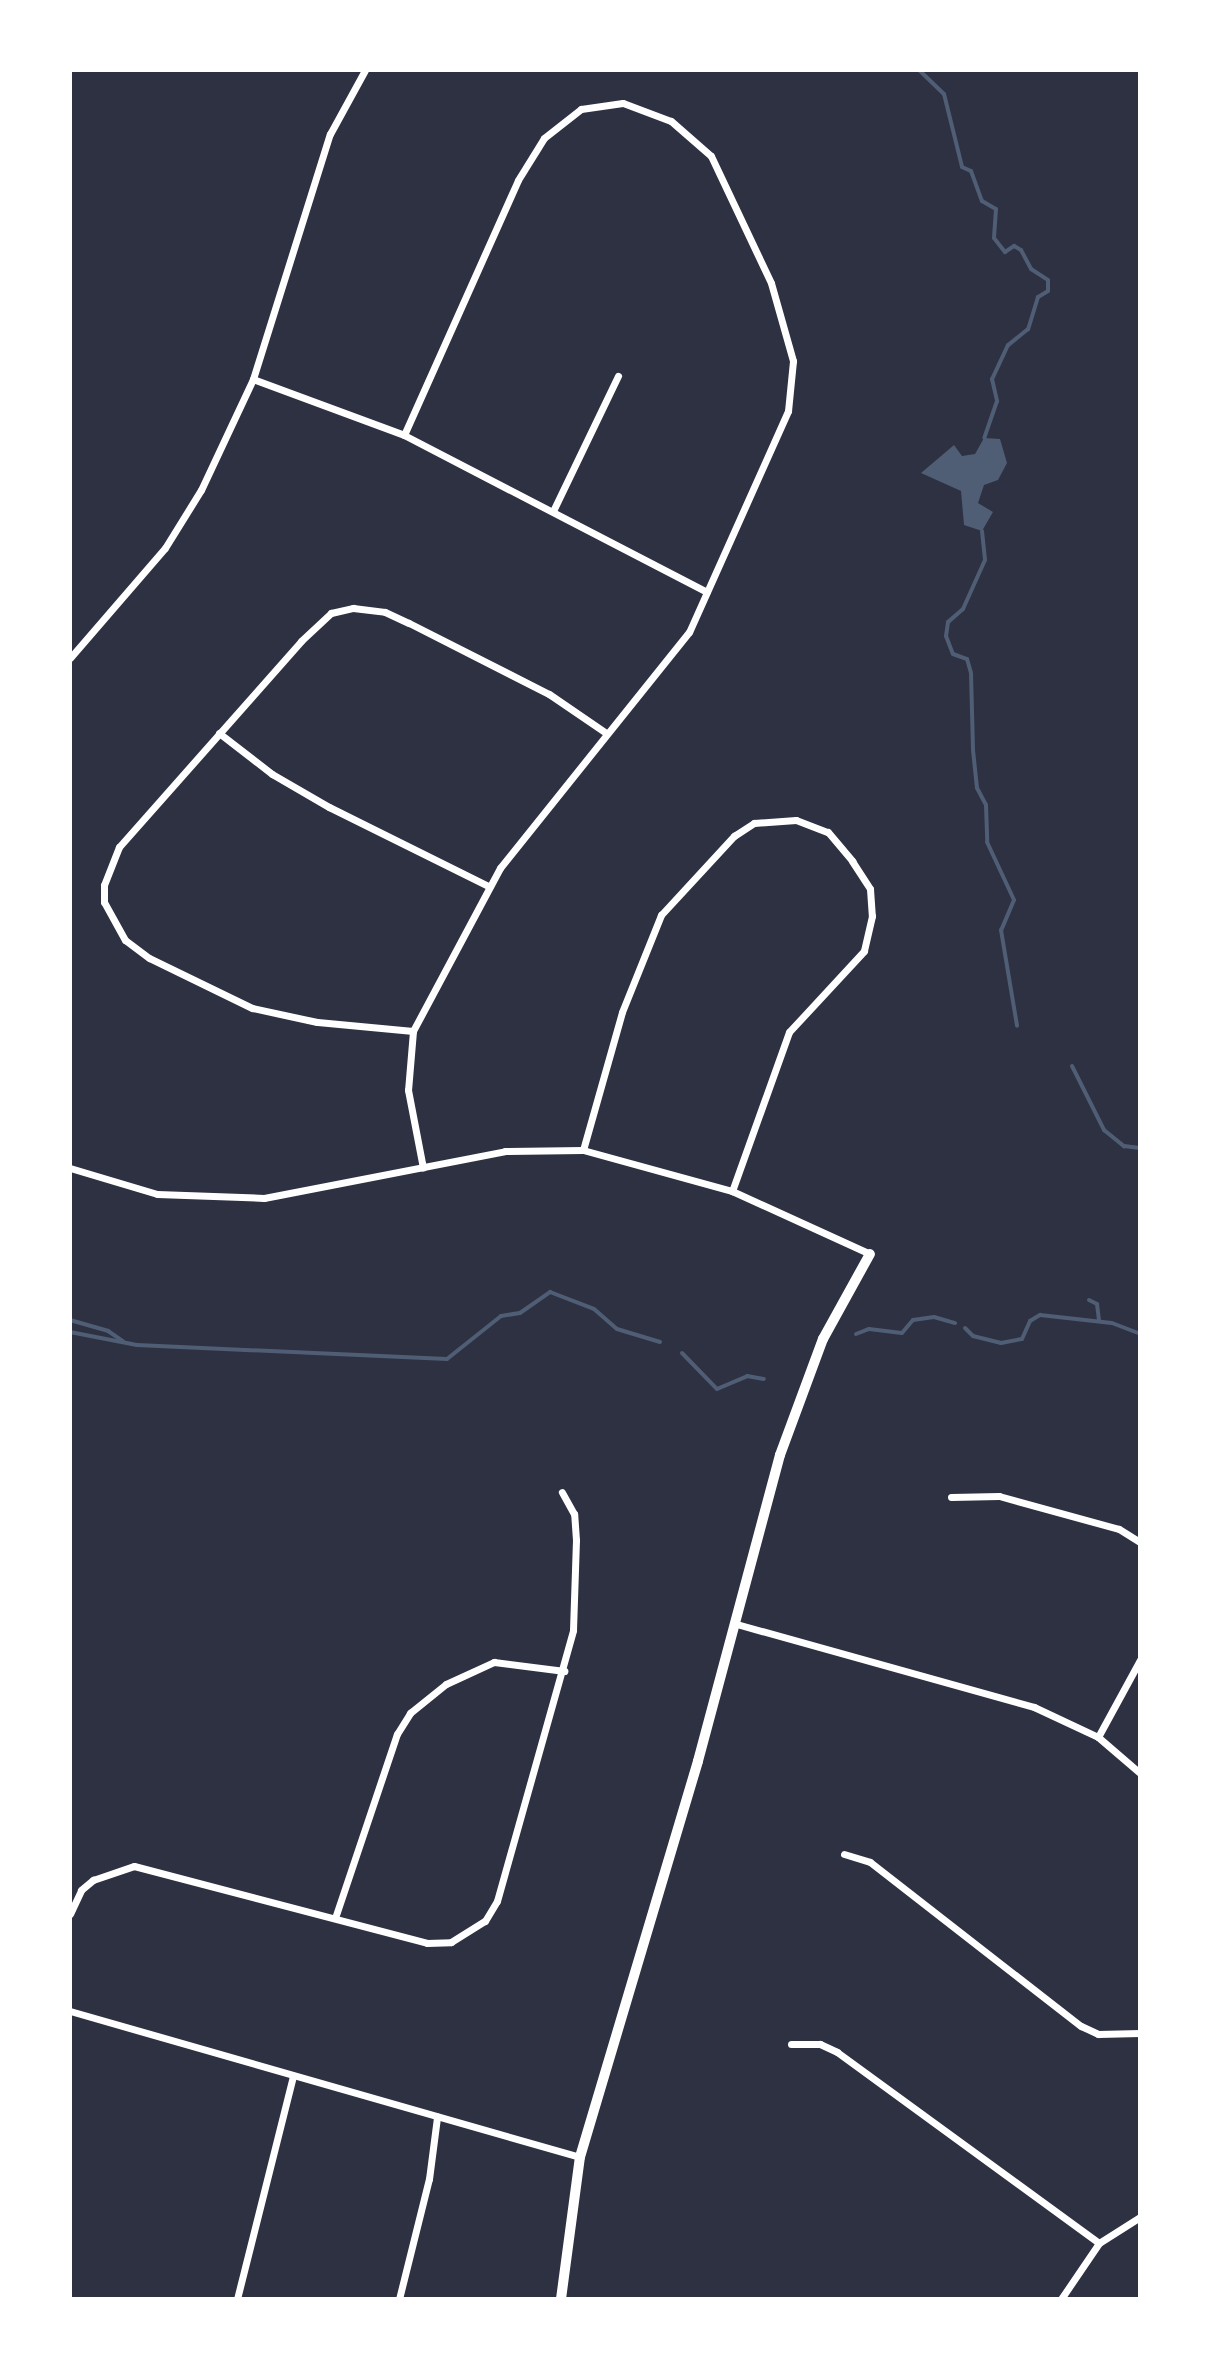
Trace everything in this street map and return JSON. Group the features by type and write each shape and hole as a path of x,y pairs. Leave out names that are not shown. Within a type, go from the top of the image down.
{"main road":[{"path":"561,2299 580,2157 661,1892 796,1402 827,1329 870,1254"}],"street":[{"path":"70,658 165,548 201,490 253,379 330,134 365,70"},
{"path":"404,435 518,180 544,138 581,109 623,103 671,121 711,156 740,208 771,283 793,361 788,411 689,632 606,733 488,886 413,1031 408,1090 423,1168"},
{"path":"553,511 618,376"},
{"path":"253,379 404,435 707,592"},
{"path":"413,1031 317,1022 252,1008 149,958 125,940 110,919 104,885 119,847 219,733 331,613 369,607 549,694 606,733"},
{"path":"219,733 272,774 329,807 488,886"},
{"path":"583,1150 622,1012 661,915 734,836 754,823 796,820 828,832 852,861 870,889 872,916 864,951 789,1032 732,1191"},
{"path":"70,1168 127,1188 205,1200 321,1190 505,1151 583,1150 732,1191 870,1254"},
{"path":"70,1914 81,1890 93,1880 134,1866 427,1943 451,1942 485,1921 497,1901 564,1671 573,1630 574,1514 562,1492"},
{"path":"951,1497 999,1496 1119,1529 1140,1542"},
{"path":"733,1623 1034,1707 1098,1737 1140,1773"},
{"path":"1098,1737 1140,1660"},
{"path":"335,1918 397,1734 410,1713 446,1684 494,1662 564,1671"},
{"path":"844,1854 870,1862 1081,2026 1098,2034 1140,2033"},
{"path":"70,2011 580,2157"},
{"path":"791,2044 812,2043 837,2052 1099,2243"},
{"path":"237,2299 293,2076"},
{"path":"399,2299 429,2179 437,2117"},
{"path":"1061,2299 1099,2243 1140,2217"}],"water":[{"path":"984,438 1000,439 1007,463 998,480 984,485 978,503 993,512 982,531 964,525 961,491 921,473 954,445 962,456 975,454"}],"waterway":[{"path":"919,70 944,94 962,167 971,171 982,201 996,209 994,238 1005,252 1014,246 1021,250 1031,269 1048,280 1048,291 1038,297 1028,329 1008,345 992,379 997,401 984,438"},
{"path":"982,531 985,560 963,609 948,622 946,636 953,654 967,659 971,673 973,750 977,788 986,805 987,842 1014,900 1001,930 1017,1026"},
{"path":"1072,1066 1104,1130 1124,1146 1140,1148"},
{"path":"70,1332 137,1345 447,1359 501,1316 520,1313 550,1292 594,1309 617,1329 660,1342"},
{"path":"1089,1300 1097,1304 1099,1321"},
{"path":"965,1328 973,1336 1001,1343 1022,1339 1030,1321 1040,1315 1112,1323 1140,1334"},
{"path":"856,1334 869,1329 902,1333 913,1320 934,1317 955,1323"},
{"path":"70,1320 108,1331 123,1341"},
{"path":"682,1353 717,1389 747,1376 764,1379"}]}
